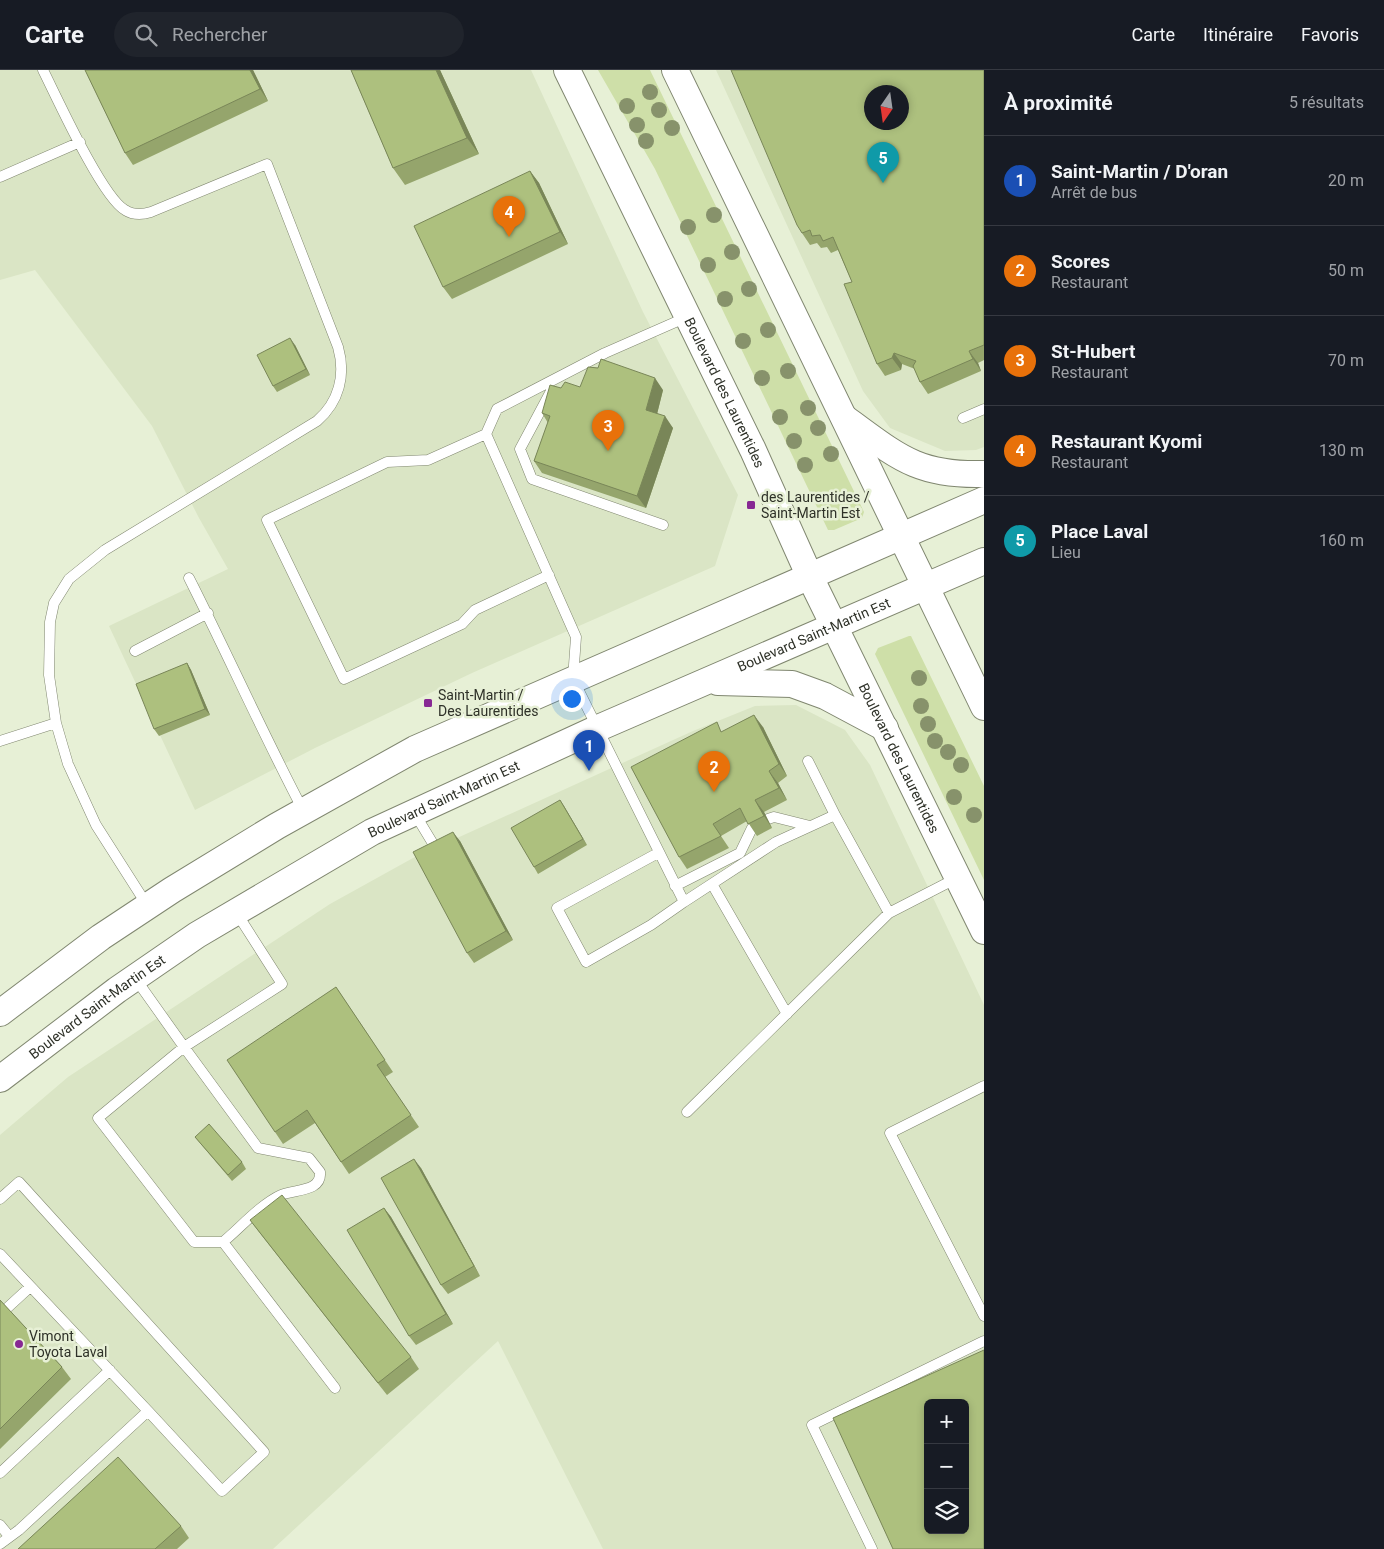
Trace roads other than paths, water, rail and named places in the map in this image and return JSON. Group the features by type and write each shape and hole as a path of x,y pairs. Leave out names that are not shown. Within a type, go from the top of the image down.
{"main road":[{"name":"Boulevard des Laurentides","path":"568,70 688,317 810,577 984,931"},
{"path":"675,70 982,702"},
{"path":"843,417 892,452 917,466 942,473 984,474"},
{"path":"0,1013 101,937 147,906 304,811 415,749 984,500"},
{"name":"Boulevard Saint-Martin Est","path":"0,1079 136,978 235,911 341,850 414,812 596,729 984,561"},
{"path":"982,702 984,668"},
{"path":"708,682 792,684 825,696 885,728"}],"lane":[{"path":"43,70 102,181 119,206 134,214 151,212 268,164 338,347 342,374 335,400 318,421 105,550 63,586 54,603 50,622 49,675 56,722 68,764 82,798 114,855 147,906"},
{"path":"0,177 80,142"},
{"path":"549,574 475,610 462,624 344,679 267,520 387,462 428,460 486,434 497,409 605,353 688,317"},
{"path":"558,377 520,449 532,479 663,525"},
{"path":"963,418 984,409"},
{"path":"486,434 576,638 573,679 596,729 684,902"},
{"path":"190,578 236,670 256,718 304,811"},
{"path":"135,651 208,614"},
{"path":"0,741 56,722"},
{"path":"808,761 835,815 889,913"},
{"path":"414,812 438,852"},
{"path":"658,852 557,908 586,962 656,921 776,842 835,815"},
{"path":"768,820 774,817 810,826"},
{"path":"675,886 740,854 752,828"},
{"path":"688,1112 889,913 958,878"},
{"path":"712,884 787,1014"},
{"path":"136,978 184,1047 258,1148 309,1158 320,1172 320,1180 314,1187 291,1191 273,1199 223,1242 194,1242 98,1118 184,1047 282,984 235,911"},
{"path":"984,1086 890,1133 984,1316"},
{"path":"0,1199 19,1182 264,1452 222,1491 0,1254"},
{"path":"223,1242 335,1388"},
{"path":"6,1309 30,1287"},
{"path":"872,1549 812,1425 984,1341"},
{"path":"0,1473 110,1370"},
{"path":"0,1544 19,1530 148,1411"},
{"path":"0,1525 10,1536"}],"place":[{"name":"Place Laval","path":"883,183"},
{"name":"Restaurant Kyomi","path":"509,237"},
{"name":"St-Hubert","path":"608,451"},
{"name":"des Laurentides / Saint-Martin Est","path":"751,505"},
{"name":"Saint-Martin / Des Laurentides","path":"428,703"},
{"name":"Saint-Martin / D'oran","path":"589,771"},
{"name":"Scores","path":"714,792"},
{"name":"Vimont Toyota Laval","path":"19,1344"}]}
